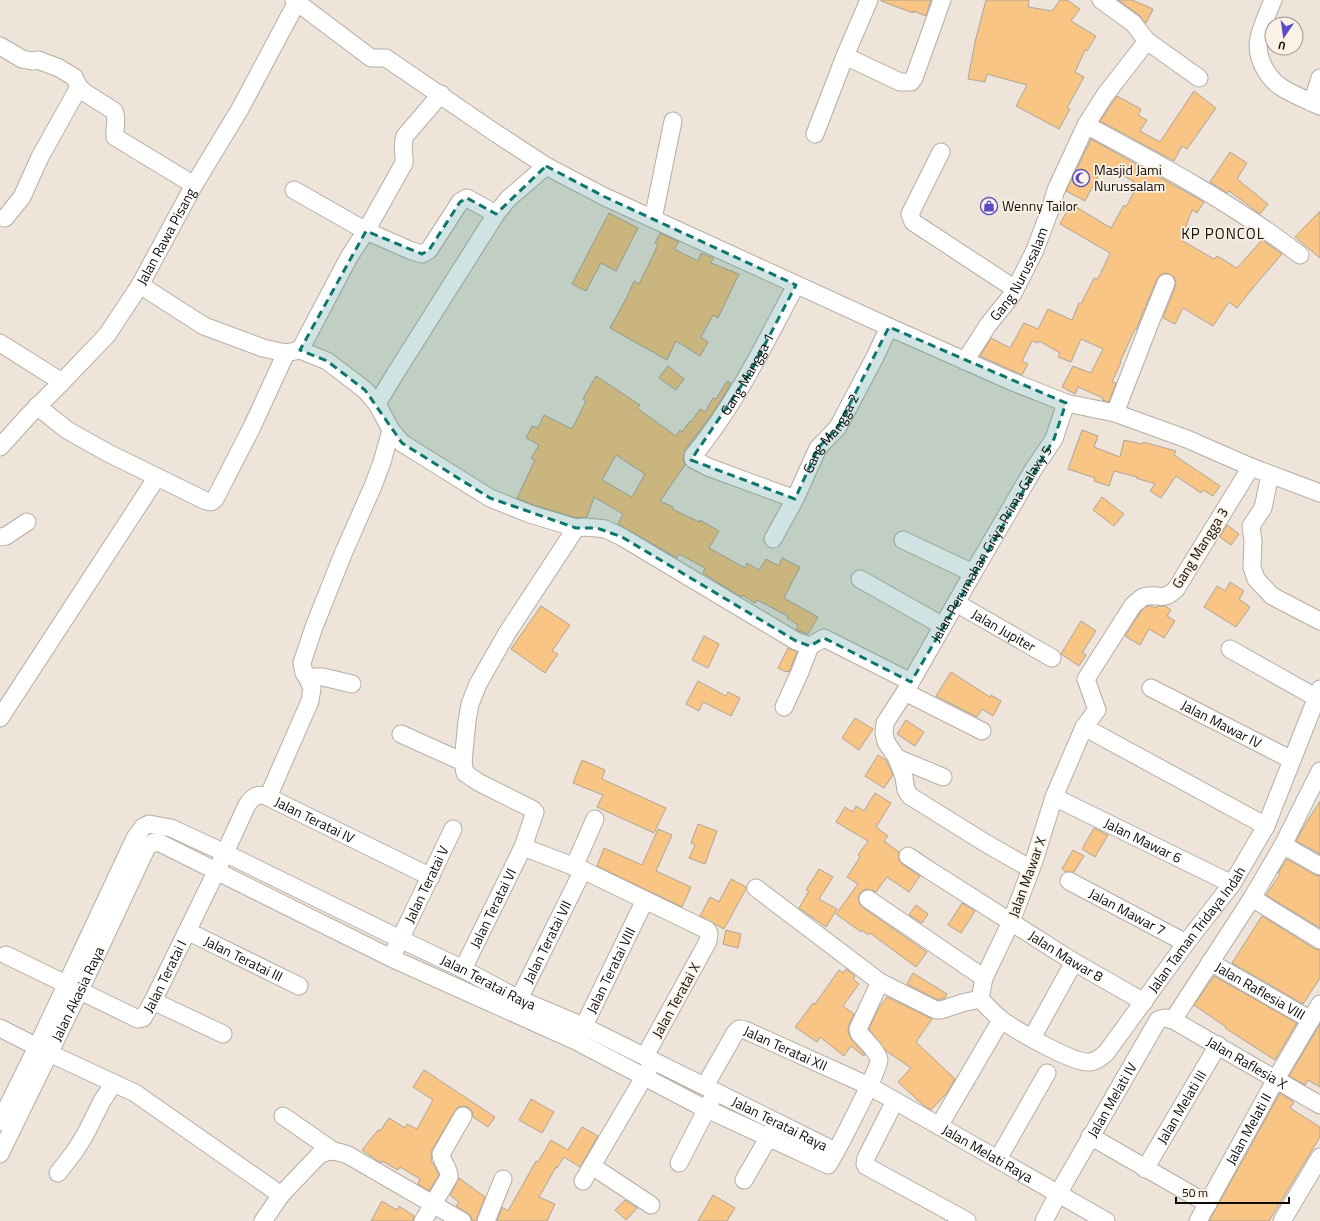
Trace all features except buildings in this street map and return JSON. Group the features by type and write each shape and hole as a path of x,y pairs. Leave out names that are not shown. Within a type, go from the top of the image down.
{"street":[{"path":"815,134 845,56 869,0"},
{"path":"845,56 900,82 911,82 914,78 942,0"},
{"path":"1101,0 1132,23 1147,41 1199,78"},
{"path":"1273,0 1263,24 1259,39 1258,49 1265,69 1280,86 1316,105 1320,78"},
{"path":"298,1 371,58 386,58 546,166 605,197 796,285 1013,382 1066,403 1116,413 1188,439 1270,475 1320,493"},
{"name":"Jalan Rawa Pisang","path":"0,447 107,335 140,285 194,185 240,109 298,1"},
{"name":"Gang Nurussalam","path":"965,361 988,325 1000,312 1015,289 1035,250 1056,190 1086,125 1105,95 1147,41"},
{"path":"0,46 22,59 32,61 38,60 60,68 74,77 79,87 84,92 114,111 116,115 115,137 194,185"},
{"path":"4,218 22,197 40,157 79,87"},
{"path":"38,406 67,430 108,453 206,501 211,502 216,499 252,427 293,351 349,256 366,231 404,163 405,155 403,142 405,136 440,94"},
{"path":"653,219 673,122"},
{"path":"1086,125 1170,170 1271,233 1300,255"},
{"path":"941,152 910,214 913,222 1015,289"},
{"path":"377,404 496,214 508,200 546,166"},
{"path":"294,190 366,231 422,254 429,250 460,202 468,198 496,214"},
{"path":"1116,413 1142,341 1166,283"},
{"path":"140,285 204,326 263,348 293,351 328,361 365,390 377,404 391,430 402,443 490,498 530,514 576,528 584,526 605,529 622,537 796,641 810,646"},
{"name":"Gang Mangga 1","path":"795,499 708,467 693,459 693,456 713,431 750,373 796,285"},
{"name":"Gang Mangga 2","path":"773,539 795,499 818,448 838,427 889,327"},
{"path":"0,343 62,382"},
{"name":"Jalan Perumahan Griya Prima Galaxy 5","path":"1031,869 987,844 910,796 906,790 904,777 897,758 886,742 884,733 885,723 908,687 1030,476 1054,439 1066,403"},
{"path":"268,797 310,701 312,688 304,673 302,663 343,554 375,480 391,430"},
{"name":"Gang Mangga 3","path":"1097,710 1086,679 1120,625 1133,606 1143,597 1165,597 1176,589 1251,467"},
{"path":"1270,475 1263,508 1251,526 1253,541 1252,566 1256,579 1272,596 1320,621"},
{"path":"0,718 157,477"},
{"path":"0,537 6,536 27,522"},
{"path":"401,734 463,762 470,704 478,684 489,663 534,591 576,528"},
{"path":"903,540 973,573"},
{"path":"860,580 943,626"},
{"name":"Jalan Jupiter","path":"956,603 1052,658"},
{"path":"784,707 810,646 824,638 982,731"},
{"path":"1230,649 1318,693"},
{"path":"307,677 323,677 352,684"},
{"name":"Jalan Mawar IV","path":"1151,688 1292,760"},
{"name":"Jalan Taman Tridaya Indah","path":"1001,1020 1059,1053 1078,1061 1089,1063 1098,1060 1106,1053 1186,943 1232,884 1266,826 1318,693"},
{"name":"Jalan Mawar X","path":"980,999 984,978 1012,922 1054,797 1084,728 1097,710"},
{"path":"1084,728 1266,826"},
{"path":"897,758 943,777"},
{"name":"Jalan Teratai VI","path":"463,762 465,774 534,810 534,818 522,847 463,969"},
{"path":"1173,1020 1252,898 1318,780"},
{"name":"Jalan Teratai IV","path":"217,870 247,804 252,798 262,795 430,877"},
{"name":"Jalan Mawar 6","path":"1054,797 1232,884"},
{"name":"Jalan Teratai VII","path":"516,1006 579,869 595,819"},
{"name":"Jalan Teratai Raya","path":"149,824 171,828 226,853 463,969 516,1006 576,1041 707,1109 828,1165 835,1152 711,1088 583,1026 516,1006 391,958 217,870 160,843"},
{"name":"Jalan Akasia Raya","path":"0,1154 43,1050 73,986 134,838 143,827 149,824"},
{"name":"Jalan Teratai V","path":"391,958 454,829"},
{"name":"Jalan Akasia Raya","path":"73,986 147,846 154,842 160,843"},
{"path":"1283,845 1320,866"},
{"path":"522,847 579,869 645,900"},
{"name":"Jalan Mawar 8","path":"908,856 1074,962 1144,1002"},
{"name":"Jalan Teratai I","path":"6,955 73,986 138,1019 143,1018 153,1001 217,870"},
{"name":"Jalan Mawar 7","path":"1069,881 1186,943"},
{"path":"756,888 880,982 936,1010 941,1010 980,999 1001,1020 938,1126"},
{"path":"1252,898 1320,940"},
{"path":"868,899 984,978"},
{"name":"Jalan Teratai X","path":"583,1181 644,1077 650,1058 706,945 709,936 707,930 645,900"},
{"name":"Jalan Teratai VIII","path":"576,1041 645,900"},
{"name":"Jalan Teratai III","path":"187,931 299,986"},
{"path":"1032,1038 1074,962"},
{"name":"Jalan Raflesia VIII","path":"1210,962 1311,1020"},
{"path":"835,1152 869,1086 879,1063 878,1056 859,1033 858,1029 880,982"},
{"path":"153,1001 223,1034"},
{"name":"Jalan Melati II","path":"1198,1221 1276,1079 1320,1004"},
{"name":"Jalan Melati IV","path":"1044,1221 1090,1136 1158,1020 1165,1018 1173,1020"},
{"name":"Jalan Raflesia X","path":"1173,1020 1320,1105"},
{"path":"0,1028 135,1093 150,1105 281,1195"},
{"name":"Jalan Teratai XII","path":"711,1088 735,1033 737,1030 742,1029 869,1086"},
{"name":"Jalan Melati III","path":"1145,1169 1218,1045"},
{"name":"Jalan Akasia Raya","path":"0,1122 43,1050"},
{"path":"998,1159 1047,1073"},
{"path":"58,1173 78,1146 114,1083"},
{"name":"Jalan Melati Raya","path":"869,1086 1106,1221"},
{"path":"679,1163 707,1109 711,1088"},
{"path":"895,1101 866,1158 866,1166 966,1221"},
{"path":"283,1116 332,1150 348,1155 462,1221"},
{"path":"423,1221 449,1177 449,1170 442,1161 441,1154 463,1116"},
{"path":"744,1180 777,1122"},
{"path":"1090,1136 1208,1204"},
{"path":"263,1221 281,1195 319,1155 326,1151 332,1150"},
{"path":"1282,1221 1320,1157"},
{"path":"592,1166 651,1205"},
{"path":"486,1221 503,1179"}],"highlighted area":[{"path":"546,166 605,197 796,285 750,373 691,460 795,499 818,448 838,427 889,327 1066,403 1054,439 911,682 824,638 810,646 796,641 622,537 597,528 576,528 490,498 402,443 365,390 327,361 300,350 366,231 422,254 429,250 460,202 467,198 496,214"}],"place":[{"name":"Masjid Jami Nurussalam","path":"1081,178"},
{"name":"Wenny Tailor","path":"989,206"}],"district":[{"name":"KP PONCOL","path":"1223,234"}]}
